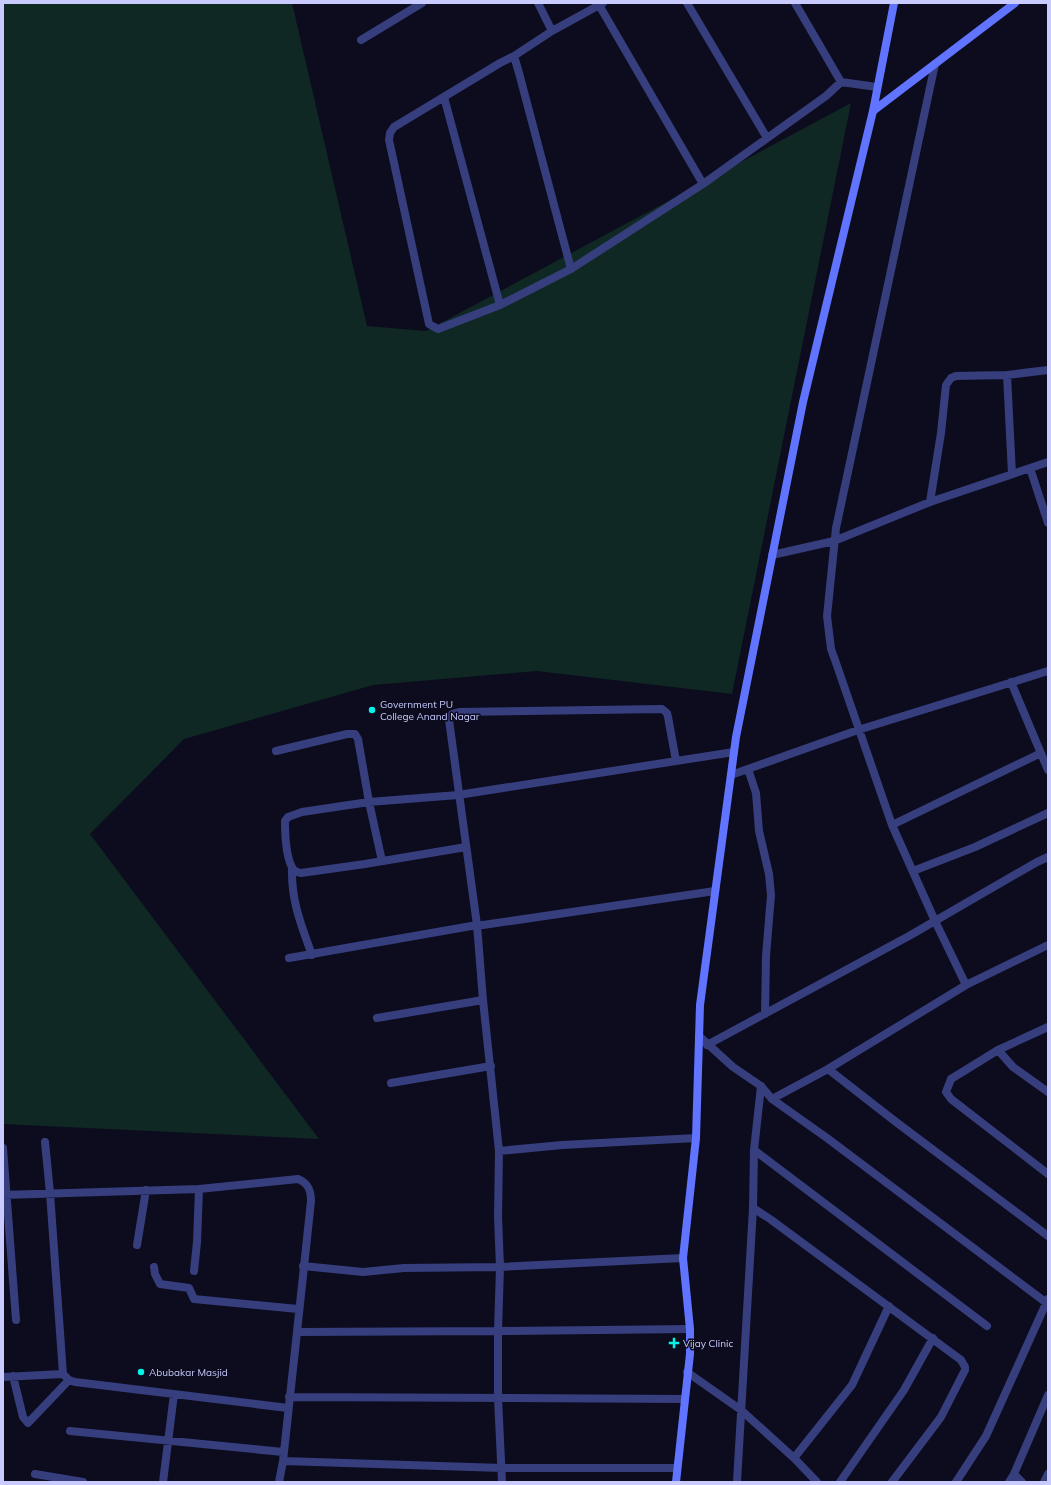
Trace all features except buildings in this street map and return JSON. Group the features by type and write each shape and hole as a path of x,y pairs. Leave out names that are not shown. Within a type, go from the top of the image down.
{"street":[{"path":"361,40 422,3"},
{"path":"538,3 552,31"},
{"path":"687,3 767,138"},
{"path":"795,3 840,82"},
{"path":"676,1482 685,1399 690,1329 684,1258 696,1138 700,1005 734,752 802,402 873,111 894,3"},
{"path":"873,111 1015,3"},
{"path":"703,184 601,4 552,31 514,56 394,127 390,133 389,140 429,324 438,328 500,305 571,269 703,184 826,96 840,82"},
{"path":"514,56 571,269"},
{"path":"935,64 834,541 827,616 831,649 892,824 935,921 966,985"},
{"path":"840,82 877,87"},
{"path":"444,97 500,305"},
{"path":"930,502 941,433 946,385 948,381 956,376 962,375 1007,375 1048,370"},
{"path":"1007,375 1012,474"},
{"path":"772,555 834,541 930,502 1048,462"},
{"path":"1030,468 1048,522"},
{"path":"731,775 858,730 1048,671"},
{"path":"1011,682 1048,770"},
{"path":"502,1482 498,1398 500,1267 498,1217 499,1150 483,1000 477,925 458,795 449,720 452,714 459,712 662,709 668,716 676,761"},
{"path":"276,751 348,734 355,734 358,740 369,802 382,861"},
{"path":"312,955 297,914 292,868 288,854 285,831 285,821 288,817 302,812 369,802 458,795 734,752"},
{"path":"892,824 1041,753"},
{"path":"748,769 756,793 758,831 768,874 771,895 766,956 765,1014"},
{"path":"913,872 975,847 1048,813"},
{"path":"292,868 296,872 301,873 466,847"},
{"path":"707,1045 935,921 1048,857"},
{"path":"290,958 477,925 715,891"},
{"path":"772,1099 828,1069 966,985 1048,945"},
{"path":"377,1018 483,1000"},
{"path":"1048,1027 998,1050 951,1079 946,1092 948,1096 1048,1174"},
{"path":"699,1036 707,1045 733,1067 761,1086 772,1099 827,1138 1047,1302 986,1436 956,1482"},
{"path":"998,1050 1013,1067 1048,1092"},
{"path":"391,1083 491,1066"},
{"path":"828,1069 1048,1236"},
{"path":"737,1482 753,1208 754,1150 761,1086"},
{"path":"499,1150 696,1138"},
{"path":"13,1376 23,1417 28,1423 66,1377 45,1142"},
{"path":"3,1148 4,1195 16,1320"},
{"path":"754,1150 987,1326"},
{"path":"4,1195 198,1189 298,1179 303,1181 310,1192 311,1201 298,1309 297,1332 283,1461 279,1482"},
{"path":"194,1271 197,1242 198,1189"},
{"path":"137,1245 146,1190"},
{"path":"753,1208 933,1338 961,1360 965,1367 965,1370 941,1417 892,1482"},
{"path":"303,1266 363,1272 404,1268 500,1267 684,1258"},
{"path":"154,1267 155,1274 160,1284 188,1288 194,1299 298,1309"},
{"path":"794,1458 852,1385 888,1306"},
{"path":"297,1332 690,1329"},
{"path":"840,1482 904,1390 933,1338"},
{"path":"687,1372 741,1410 794,1458 817,1482"},
{"path":"3,1377 66,1377 75,1382 288,1408"},
{"path":"163,1482 174,1394"},
{"path":"1009,1482 1014,1474 1048,1395"},
{"path":"289,1397 685,1399"},
{"path":"70,1432 283,1452"},
{"path":"283,1461 502,1468 677,1468"},
{"path":"35,1474 83,1482"},
{"path":"1014,1474 1022,1482"},
{"path":"1044,1482 1048,1474"}],"green space":[{"path":"3,3 292,3 367,326 426,331 851,103 732,694 537,671 373,685 184,739 90,834 319,1139 3,1124"}],"place":[{"name":"Government PU College Anand Nagar","path":"372,710"},
{"name":"Vijay Clinic","path":"674,1343"},
{"name":"Abubakar Masjid","path":"141,1372"}]}
